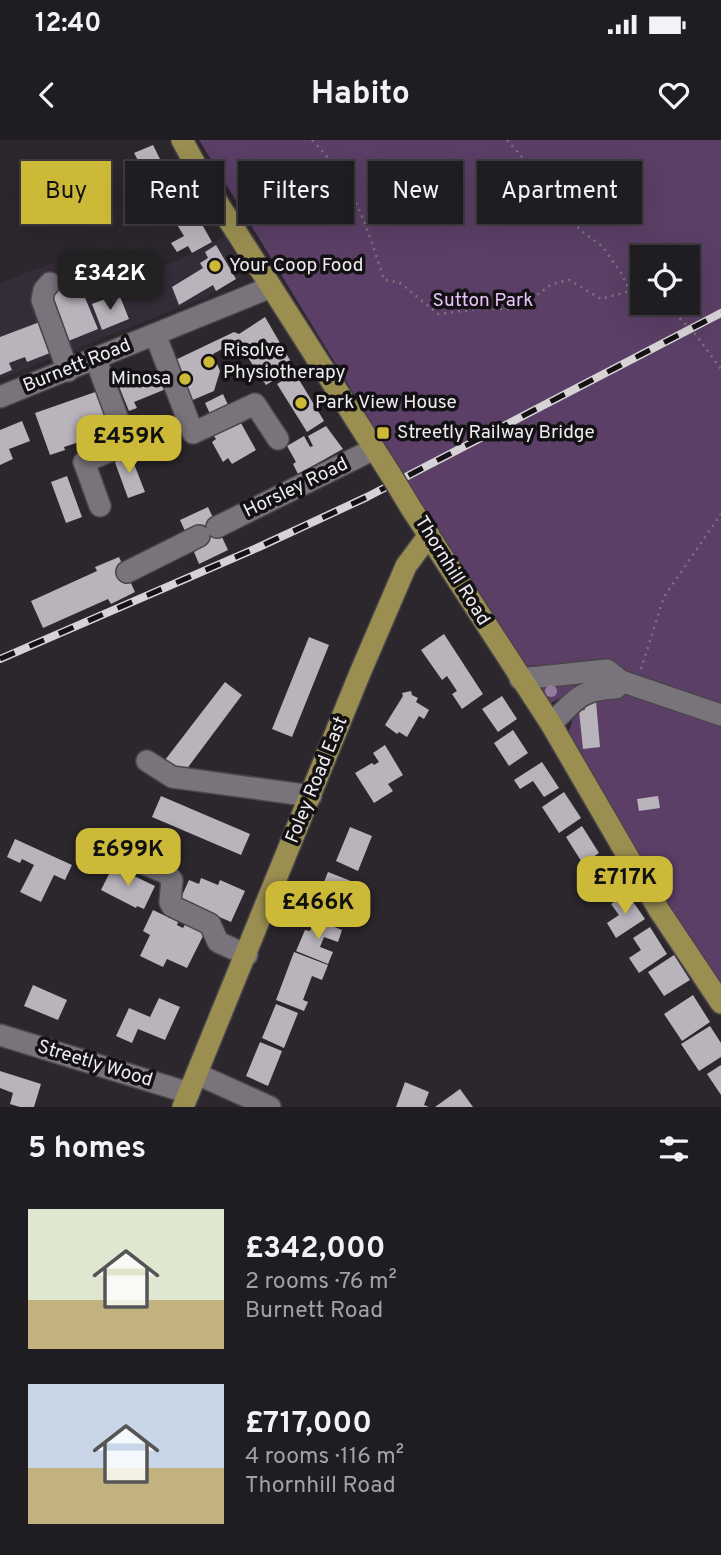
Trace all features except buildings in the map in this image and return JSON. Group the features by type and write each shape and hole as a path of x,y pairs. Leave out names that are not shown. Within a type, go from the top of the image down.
{"main road":[{"name":"Thornhill Road","path":"182,140 271,287 551,724 659,910 721,1003"},
{"name":"Foley Road East","path":"190,1092 360,673 406,566 429,535"}],"street":[{"path":"50,283 44,290 42,300 68,371"},
{"name":"Burnett Road","path":"0,397 271,287"},
{"path":"155,334 193,433 255,404 278,439"},
{"path":"96,360 127,444 84,462 100,506"},
{"name":"Horsley Road","path":"127,572 374,449"},
{"path":"551,724 607,670 629,683 721,715"},
{"path":"520,679 593,682"},
{"path":"147,761 173,777 311,796"},
{"path":"108,849 170,877 173,886 170,902 178,909 210,924 218,942 247,955"},
{"name":"Streetly Wood","path":"0,1035 190,1092 270,1107"}],"path":[{"path":"312,140 333,162 363,216 384,280 399,282 438,314 479,309 518,309 552,284 569,280 601,299 630,291"},
{"path":"507,140 580,230 603,247 630,289"},
{"path":"677,315 696,335 721,369"},
{"path":"629,683 664,597 721,514"}],"shaded area":[{"path":"225,236 243,275 206,297 0,379 0,283 69,256 86,299 190,255"}],"green space":[{"name":"Sutton Park","path":"199,140 721,140 721,982 658,890 567,740 578,708 607,662 520,666 250,224 354,224 354,161 238,161 238,204 224,181 224,161 212,161"},
{"path":"534,682 582,685 548,705"}],"railway":[{"path":"0,659 259,547 367,497 721,313"}],"place":[{"name":"Your Coop Food","path":"215,266"},
{"name":"Risolve Physiotherapy","path":"209,362"},
{"name":"Minosa","path":"185,379"},
{"name":"Park View House","path":"301,403"},
{"name":"Streetly Railway Bridge","path":"383,433"}]}
